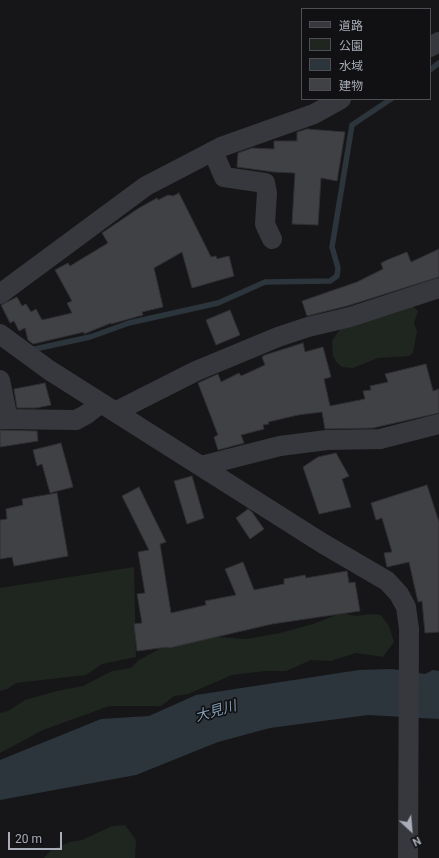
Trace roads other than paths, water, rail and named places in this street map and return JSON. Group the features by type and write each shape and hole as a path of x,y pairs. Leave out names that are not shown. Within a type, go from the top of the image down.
{"street":[{"path":"0,294 146,186 213,151 314,114 339,100"},
{"path":"213,151 224,177 266,183 267,193 265,224 272,239"},
{"path":"0,380 4,419 76,420 278,337 350,317 439,288"},
{"path":"0,334 49,370 108,408 322,543 387,581 399,594 406,607 409,628 408,856"},
{"path":"200,466 280,446 340,439 380,439 439,424"}],"water":[{"name":"大見川","path":"392,669 425,674 433,670 439,671 439,719 368,715 270,728 218,742 136,775 0,800 0,760 101,719 149,716 196,695 359,670"}],"waterway":[{"path":"431,69 439,63"},
{"path":"35,349 90,337 129,323 218,303 265,282 330,281 337,276 338,268 332,247 352,125 390,100"}]}
